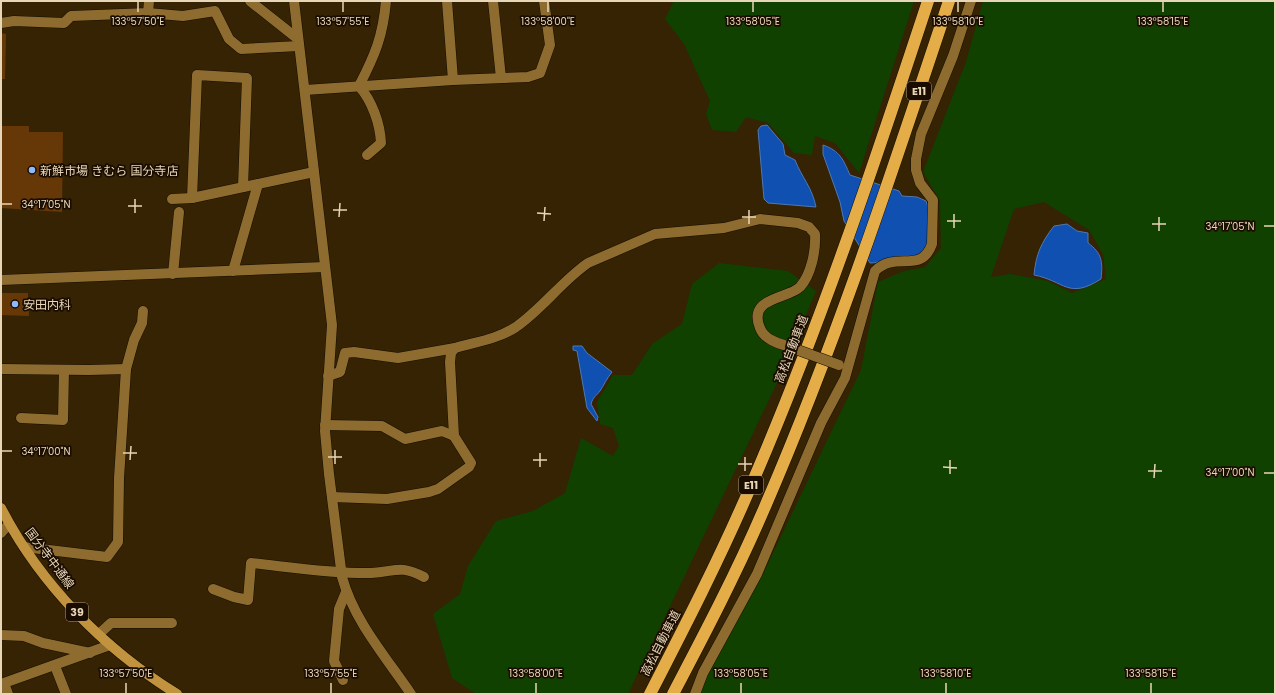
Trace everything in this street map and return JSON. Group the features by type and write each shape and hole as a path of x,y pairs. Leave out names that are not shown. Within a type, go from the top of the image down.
{"highway":[{"name":"高松自動車道","path":"650,694 694,610 750,489 798,372 870,173 928,1"},
{"name":"E11","path":"673,694 716,613 764,509 819,375 857,273 949,1"}],"main road":[{"name":"国分寺中通線","path":"1,508 32,560 71,607 132,664 177,694"}],"street":[{"path":"148,13 149,1"},
{"path":"250,1 299,43"},
{"path":"289,1 290,11 295,15"},
{"path":"294,1 332,325 325,425 341,571 346,592 372,637 411,694"},
{"path":"359,86 374,57 384,27 386,1"},
{"path":"447,1 453,80"},
{"path":"493,1 501,78"},
{"path":"305,90 453,80 528,77 540,74 550,45 544,1"},
{"path":"695,694 703,673 757,574 844,367 875,271 889,261 915,261 927,254 932,244 934,208 931,196 920,183 916,170 916,159 921,134 953,56 971,1"},
{"path":"1,23 14,21 64,23 70,16 148,13 183,16 215,11 229,39 241,49 299,43"},
{"path":"192,198 197,75 247,78 243,187"},
{"path":"359,86 366,95 381,129 381,143 367,155"},
{"path":"172,199 192,198 314,172"},
{"path":"233,271 258,184"},
{"path":"173,274 179,212"},
{"path":"328,376 340,372 345,353 354,352 398,358 455,348 493,338 516,327 541,306 578,269 601,256 655,234 724,228 760,219 798,223 809,227 815,234 812,261 802,284 798,288 768,301 762,306 758,314 758,323 764,335 773,341 844,367"},
{"path":"1,280 325,268"},
{"path":"24,547 107,557 118,542 119,478 126,369 134,340 142,323 143,311"},
{"path":"332,497 387,499 438,489 469,467 471,463 454,436 450,362 455,348"},
{"path":"1,369 126,369"},
{"path":"21,418 63,420 64,370"},
{"path":"325,425 382,426 405,439 442,431 454,436"},
{"path":"1,533 10,524"},
{"path":"213,589 234,597 248,600 251,563 372,573 400,568 411,570 424,577"},
{"path":"343,680 334,661 339,610 346,592"},
{"path":"99,634 111,623 172,623"},
{"path":"1,635 24,636 43,643 90,653"},
{"path":"8,694 4,683 55,666 110,645"},
{"path":"55,666 66,694"}],"green space":[{"path":"674,1 914,1 859,173 835,143 815,136 812,155 794,153 768,123 746,117 736,132 712,130 706,114 710,101 684,44 665,19"},
{"path":"983,1 1275,1 1275,694 698,694 706,675 761,578 861,370 878,282 904,271 925,267 941,248 940,201 923,172 966,62","holes":["1044,202 1089,230 1103,254 1106,279 1072,293 1048,281 1010,274 991,277 1014,209"]},
{"path":"719,263 788,271 816,291 779,379 628,694 476,694 452,678 433,614 460,594 468,566 496,521 533,511 565,493 581,438 613,456 619,446 613,428 600,424 597,402 613,375 632,375 652,344 682,324 692,284"}],"water":[{"path":"767,125 783,144 785,155 795,160 812,194 816,207 768,203 764,199 758,130 761,126"},
{"path":"823,145 829,147 840,156 850,175 899,191 902,196 917,197 926,201 930,228 925,250 922,255 899,256 870,263 844,221 840,202 823,154"},
{"path":"1067,224 1077,231 1088,233 1088,243 1096,250 1100,258 1102,268 1101,279 1081,288 1073,289 1034,275 1036,261 1046,238 1054,226"},
{"path":"573,346 582,346 587,353 612,372 591,404 598,417 597,421 587,408 577,351 573,350"}],"building":[{"path":"1,33 6,34 5,79 1,79"},
{"name":"新鮮市場 きむら 国分寺店","path":"1,126 29,126 29,132 63,132 62,212 1,208"},
{"name":"安田内科","path":"1,293 28,293 29,316 1,315"}],"place":[{"name":"新鮮市場 きむら 国分寺店","path":"32,170"},
{"name":"安田内科","path":"15,304"}]}
